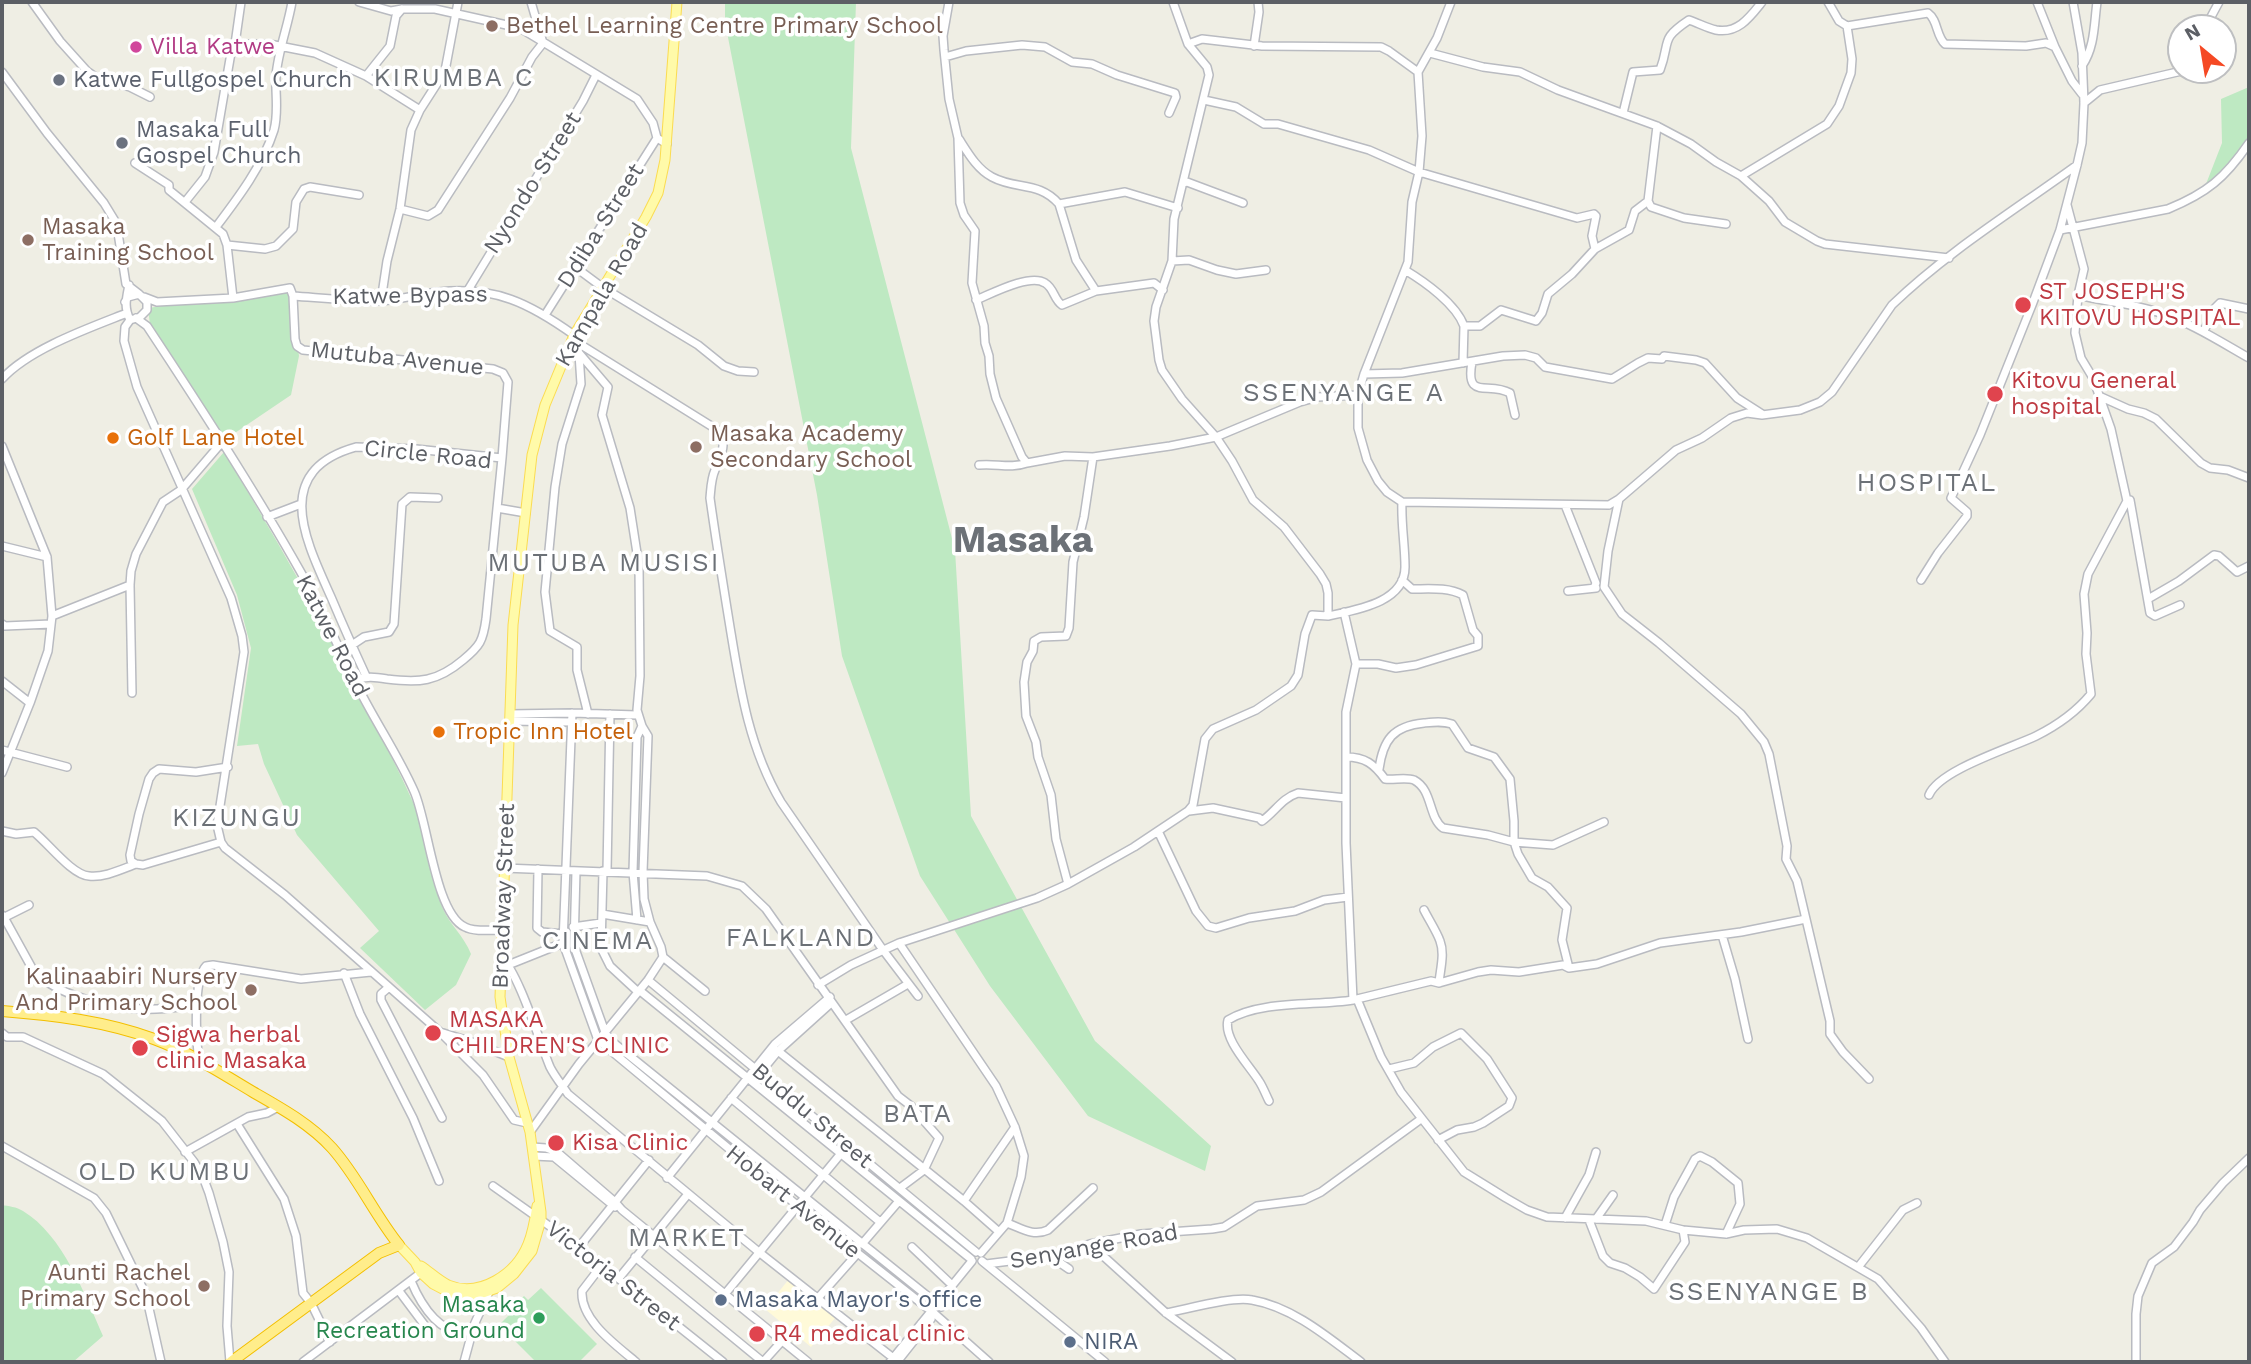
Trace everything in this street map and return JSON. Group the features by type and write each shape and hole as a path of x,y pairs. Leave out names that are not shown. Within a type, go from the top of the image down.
{"highway":[{"path":"2,1011 90,1021 153,1039 199,1060 315,1132 347,1167 398,1245 379,1253 230,1362"},
{"path":"379,1253 391,1236"}],"main road":[{"name":"Kampala Road","path":"510,717 513,625 528,482 537,432 554,380 574,340 602,287 654,204 661,185 667,144 677,2"},
{"name":"Broadway Street","path":"488,1289 505,1283 524,1258 536,1240 538,1218 533,1152 501,1017 510,717"},
{"path":"398,1245 442,1290 452,1294 477,1295 488,1289"}],"street":[{"path":"32,2 60,41 87,71 97,78 130,86 150,97"},
{"path":"185,202 205,177 214,152 241,2"},
{"path":"216,227 240,194 274,131 276,76 284,49 292,2"},
{"path":"359,2 394,14"},
{"path":"381,301 387,261 400,209 411,130 420,110 445,71 458,2"},
{"path":"531,2 542,43"},
{"path":"948,2 943,36 949,99 958,138 960,203 964,215 975,231 972,283 984,326 996,398 1027,463"},
{"path":"1173,2 1188,44 1209,75 1174,219 1172,261 1156,307 1154,321 1159,360 1162,370 1182,399 1216,437 1253,500 1284,527 1320,573 1328,593 1328,615"},
{"path":"1254,46 1258,2"},
{"path":"1451,2 1430,53 1418,72 1422,136 1405,270 1357,395 1359,428 1367,460 1387,492 1402,502 1609,505 1676,450 1702,438 1731,418 1748,413 1762,415 1800,410 1826,398 1892,305 1950,258 2077,165"},
{"path":"1623,113 1632,73 1660,70 1666,41 1671,33 1689,20 1716,30 1740,26 1748,21 1762,2"},
{"path":"1828,2 1839,21 1847,26 1928,13 1945,44 2026,46 2046,43 2055,47"},
{"path":"2038,2 2055,47 2072,81 2080,88 2083,99"},
{"path":"1921,580 1938,553 1968,516 1951,498 1980,435 2060,230 2067,205 2082,143 2082,53 2073,2"},
{"path":"2082,67 2091,47 2097,2"},
{"path":"394,14 402,9 435,9 520,28 638,99 653,123 657,138 667,144"},
{"path":"366,76 390,46 394,14"},
{"path":"1741,176 1819,131 1839,106 1851,73 1852,59 1847,26"},
{"path":"1188,44 1202,39 1254,46 1381,47 1418,72"},
{"path":"400,209 428,216 438,210 542,43"},
{"path":"235,44 326,56 366,76 420,110"},
{"path":"945,57 966,51 1022,45 1045,47 1072,62 1092,64 1117,75 1175,93 1176,97 1169,113"},
{"path":"1430,53 1483,67 1520,72 1558,90 1657,126 1741,176 1769,201 1785,222 1816,241 1950,258"},
{"path":"2,72 104,203 115,222 127,285 147,302 147,327"},
{"path":"2083,99 2100,90 2167,74"},
{"name":"Nyondo Street","path":"468,290 583,101 596,75"},
{"path":"1204,100 1236,107 1264,124 1278,124 1369,150 1419,172 1577,218 1594,214 1596,216 1592,236 1595,249"},
{"path":"1657,126 1648,201 1651,207 1684,218 1726,224"},
{"name":"Ddiba Street","path":"545,315 657,138"},
{"path":"958,138 971,158 989,176 1042,190 1059,204 1076,260 1096,291"},
{"path":"2060,230 2168,208 2185,202 2207,190 2221,178 2249,144"},
{"path":"135,163 167,184 169,190 223,234 227,244 233,298"},
{"path":"1183,183 1243,202"},
{"path":"227,244 265,249 276,246 293,229 296,202 304,189 310,187 359,195"},
{"path":"1059,204 1125,192 1178,208"},
{"path":"1464,326 1480,326 1501,310 1536,321 1542,313 1548,294 1572,274 1595,249 1629,230 1635,211 1648,201"},
{"path":"1929,795 1931,789 1942,780 1967,765 2038,735 2079,708 2091,694 2086,654 2084,594 2088,574 2127,501 2111,429 2093,378 2081,358 2075,333 2078,295 2084,269 2067,205"},
{"path":"1172,261 1189,260 1236,274 1266,270"},
{"path":"575,267 602,287 698,345 724,366 738,371 754,372"},
{"path":"1405,270 1425,282 1454,309 1464,326 1474,386 1479,389 1501,388 1510,393 1515,415"},
{"path":"976,300 1014,284 1040,281 1051,288 1057,302 1062,305 1096,291 1154,283 1163,290"},
{"path":"129,285 125,302 131,317 124,333 129,365 181,490 231,598 242,636 244,652 218,825 221,842 440,1032 483,1075 514,1120 528,1127 648,980 663,957 662,947 650,922 644,899 648,736 637,715 641,582 632,520 602,415 608,387 579,353 574,340"},
{"name":"Katwe Bypass","path":"141,296 157,302 233,298 290,288 293,296 381,301 468,290 501,295 545,315 574,340 716,429 724,440 725,448 714,471 710,498 746,718 764,770 781,802 883,950"},
{"path":"2078,295 2155,311 2204,331 2249,358"},
{"path":"111,319 128,297 141,296"},
{"name":"Mutuba Avenue","path":"293,296 295,339 297,346 303,350 493,369 503,373 508,382 502,458"},
{"path":"2,379 28,357 111,319 145,314 157,302"},
{"path":"2204,331 2214,309 2220,303 2249,309"},
{"name":"Katwe Road","path":"131,317 147,327 223,441 299,570 419,804 446,907 466,928 502,930"},
{"path":"579,353 581,384 562,444 545,592 550,631 577,647 577,670 588,713"},
{"path":"1364,374 1423,371 1503,356 1531,355 1545,367 1606,380 1617,377 1648,358 1662,359 1664,356 1696,360 1709,365 1737,398 1762,415"},
{"path":"1360,385 1373,374"},
{"path":"979,465 993,463 1013,467 1065,456 1093,457 1157,449 1216,437 1318,397 1357,395"},
{"path":"2099,396 2156,419 2201,463 2210,468 2228,470 2249,478"},
{"path":"132,693 130,585 136,554 163,502 181,490 223,441"},
{"path":"2,446 47,558 51,620 48,651 30,703 6,751 2,773"},
{"name":"Circle Road","path":"300,504 311,476 323,463 356,447 416,449 502,458 486,619 480,644 453,668 433,679 394,680 366,676 355,680"},
{"path":"1068,884 1056,839 1051,795 1026,716 1024,682 1034,641 1041,637 1066,636 1069,628 1073,562 1084,517 1093,457"},
{"path":"352,645 364,638 389,632 394,624 402,504 410,497 438,498"},
{"path":"1619,499 1608,551 1604,587 1622,614 1741,714 1764,742 1769,754 1787,846 1786,859 1797,881 1830,1021 1830,1034 1869,1079"},
{"path":"2127,501 2130,500 2150,613 2155,616 2180,605"},
{"path":"1188,811 1196,797 1208,733 1256,710 1291,686 1298,675 1305,634 1312,615 1328,615 1369,607 1384,599 1402,580 1405,569 1402,502"},
{"path":"267,517 300,504 307,546 366,676"},
{"path":"1565,505 1595,583 1594,588"},
{"path":"497,508 526,513"},
{"path":"2,546 47,558"},
{"path":"2148,599 2179,581 2214,555 2220,556 2237,572 2249,566"},
{"path":"1356,664 1378,664 1396,668 1416,665 1473,649 1480,643 1472,627 1463,595 1433,588 1412,589 1402,580"},
{"path":"2,624 5,626 51,620 130,585"},
{"path":"1568,591 1604,587"},
{"path":"1344,612 1356,664 1346,712 1348,897 1355,1000 1381,1057 1401,1092 1421,1119 1464,1172 1527,1210 1547,1217 1647,1221 1684,1230 1726,1234 1744,1230 1777,1229 1808,1238 1878,1279 1922,1328 1945,1362"},
{"path":"2,681 30,703"},
{"path":"510,717 572,713 637,715"},
{"path":"572,713 563,942 598,1040"},
{"path":"610,714 601,919 601,948 610,967 899,1201 978,1259 1105,1362"},
{"path":"510,717 572,722"},
{"path":"1379,769 1382,750 1396,731 1412,723 1452,724 1468,748 1494,757 1510,779 1514,842 1518,854 1532,878 1548,887 1565,903 1567,911 1563,947 1569,968"},
{"path":"638,920 633,872 637,737 642,726"},
{"path":"6,751 67,767"},
{"path":"1346,757 1361,757 1379,769 1385,779 1411,779 1430,799 1438,824 1443,828 1514,842 1553,845 1604,822"},
{"path":"221,842 143,865 131,861 130,856 139,814 153,773 159,769 196,772 228,767"},
{"path":"818,985 851,965 899,943 1037,898 1068,884 1134,847 1188,811 1203,807 1213,808 1259,818 1262,821 1285,799 1298,793 1346,798"},
{"path":"2,831 16,834 34,832 76,873 87,877 103,875 136,864"},
{"path":"1158,831 1196,911 1212,928 1249,918 1295,911 1324,900 1348,897"},
{"path":"504,868 707,876 742,886 766,909 898,1096 911,1106 939,1138 924,1170 900,1188"},
{"path":"538,869 537,928 574,946"},
{"path":"576,871 574,946 605,1032"},
{"path":"29,905 2,917 33,970 43,978 66,991 104,1003 142,1009 197,1005"},
{"path":"1424,910 1435,935 1440,939 1442,956 1439,983"},
{"path":"573,927 601,919 650,922"},
{"path":"1269,1101 1228,1035 1228,1020 1265,1008 1355,1000 1431,981 1439,983 1491,970 1519,972 1563,965 1569,968 1597,964 1660,943 1722,935 1806,919"},
{"path":"1722,935 1748,1039"},
{"path":"563,942 504,961 551,1069 568,1094 763,1253"},
{"path":"668,1176 894,1361 1007,1223 1021,1177 1024,1156 1015,1127 996,1086 899,943"},
{"path":"883,950 918,996"},
{"path":"663,957 705,991"},
{"path":"199,1060 195,1038 197,1005 201,973 206,966 301,979 372,972"},
{"path":"344,973 360,1014 412,1118 439,1181"},
{"name":"Buddu Street","path":"648,980 900,1188 978,1259"},
{"path":"846,1020 908,984"},
{"path":"388,987 382,993 381,1000 442,1118"},
{"path":"757,1071 780,1040 832,1000"},
{"path":"668,1176 747,1077 757,1071 832,1000"},
{"path":"440,1032 472,1041 509,1058"},
{"name":"Hobart Avenue","path":"605,1032 616,1045 939,1306"},
{"path":"2,1033 7,1037 23,1037 103,1074 162,1121 203,1177 223,1242 229,1272 227,1326 230,1362"},
{"path":"1389,1069 1414,1063 1433,1047 1461,1033 1487,1059 1512,1098 1511,1104 1483,1124 1457,1130 1438,1140"},
{"name":"Hobart Avenue","path":"598,1040 798,1206 933,1313 989,1362"},
{"path":"778,1051 998,1231"},
{"path":"731,1098 880,1223"},
{"path":"185,1152 248,1117 267,1113 278,1107"},
{"name":"Senyange Road","path":"978,1259 1050,1256 1090,1244 1141,1234 1224,1227 1256,1206 1304,1200 1331,1187 1421,1119"},
{"path":"237,1124 285,1199 296,1236 303,1293 311,1303 330,1342"},
{"path":"964,1201 1015,1127"},
{"path":"2,1146 85,1192 94,1198 106,1213 138,1273 146,1295 160,1362"},
{"path":"725,1294 763,1253 848,1146"},
{"path":"533,1152 546,1148 557,1152 613,1204 808,1362"},
{"path":"1565,1218 1589,1175 1596,1152"},
{"path":"1665,1225 1674,1197 1695,1159 1700,1156 1738,1183 1740,1204 1726,1234"},
{"path":"2136,1362 2138,1296 2152,1263 2174,1247 2222,1183 2249,1158"},
{"path":"579,1247 649,1160"},
{"name":"Victoria Street","path":"493,1186 579,1247 723,1362"},
{"path":"1007,1223 1033,1234 1040,1234 1048,1230 1093,1188"},
{"path":"619,1278 688,1194"},
{"path":"1593,1219 1613,1195"},
{"path":"862,1244 899,1201"},
{"path":"1859,1266 1903,1210 1917,1203"},
{"path":"1593,1219 1603,1256 1654,1289 1685,1241 1684,1230"},
{"path":"1090,1244 1166,1313 1232,1362"},
{"path":"912,1247 953,1285"},
{"path":"818,1298 857,1254"},
{"path":"1050,1256 1069,1269"},
{"path":"635,1258 763,1362 782,1341"},
{"path":"939,1306 953,1285 978,1259"},
{"path":"602,1265 582,1291 584,1306 594,1324 634,1362"},
{"path":"303,1362 423,1271"},
{"path":"411,1281 417,1295 443,1327 462,1333 472,1330"},
{"path":"464,1362 472,1330 488,1289"},
{"path":"399,1291 429,1331"},
{"path":"1166,1313 1228,1301 1252,1300 1307,1322 1361,1362"}],"shaded area":[{"path":"789,1279 836,1317 811,1347 765,1309"}],"green space":[{"path":"725,2 856,2 851,148 955,550 971,816 1095,1041 1211,1146 1205,1171 1088,1116 990,986 920,876 842,656 817,495 725,22"},
{"path":"2249,87 2249,139 2221,173 2206,184 2222,143 2221,99"},
{"path":"290,288 299,356 291,395 223,441 151,333 148,308"},
{"path":"224,452 304,589 379,730 424,826 443,909 471,954 456,985 425,1010 360,948 379,931 297,835 264,764 258,744 237,746 251,648 237,595 192,489"},
{"path":"2,1205 23,1211 50,1235 71,1267 89,1303 103,1336 73,1362 2,1362"},
{"name":"Masaka Recreation Ground","path":"541,1288 597,1344 579,1362 536,1362 499,1325 524,1296 528,1300"}],"place":[{"name":"Bethel Learning Centre Primary School","path":"492,26"},
{"name":"Villa Katwe","path":"136,47"},
{"name":"Katwe Fullgospel Church","path":"59,80"},
{"name":"Masaka Full Gospel Church","path":"122,143"},
{"name":"Masaka Training School","path":"28,240"},
{"name":"ST JOSEPH'S KITOVU HOSPITAL","path":"2023,305"},
{"name":"Kitovu General hospital","path":"1995,394"},
{"name":"Golf Lane Hotel","path":"113,438"},
{"name":"Masaka Academy Secondary School","path":"696,447"},
{"name":"Tropic Inn Hotel","path":"439,732"},
{"name":"Kalinaabiri Nursery And Primary School","path":"251,990"},
{"name":"MASAKA CHILDREN'S CLINIC","path":"433,1033"},
{"name":"Sigwa herbal clinic Masaka","path":"140,1048"},
{"name":"Kisa Clinic","path":"556,1143"},
{"name":"Aunti Rachel Primary School","path":"204,1286"},
{"name":"Masaka Mayor's office","path":"721,1300"},
{"name":"Masaka Recreation Ground","path":"539,1318"},
{"name":"R4 medical clinic","path":"757,1334"},
{"name":"NIRA","path":"1070,1342"}],"district":[{"name":"KIRUMBA C","path":"454,78"},
{"name":"SSENYANGE A","path":"1344,393"},
{"name":"HOSPITAL","path":"1927,483"},
{"name":"Masaka","path":"1023,541"},
{"name":"MUTUBA MUSISI","path":"604,563"},
{"name":"KIZUNGU","path":"237,818"},
{"name":"FALKLAND","path":"801,938"},
{"name":"CINEMA","path":"598,941"},
{"name":"BATA","path":"918,1114"},
{"name":"OLD KUMBU","path":"165,1172"},
{"name":"MARKET","path":"687,1238"},
{"name":"SSENYANGE B","path":"1769,1292"}]}
